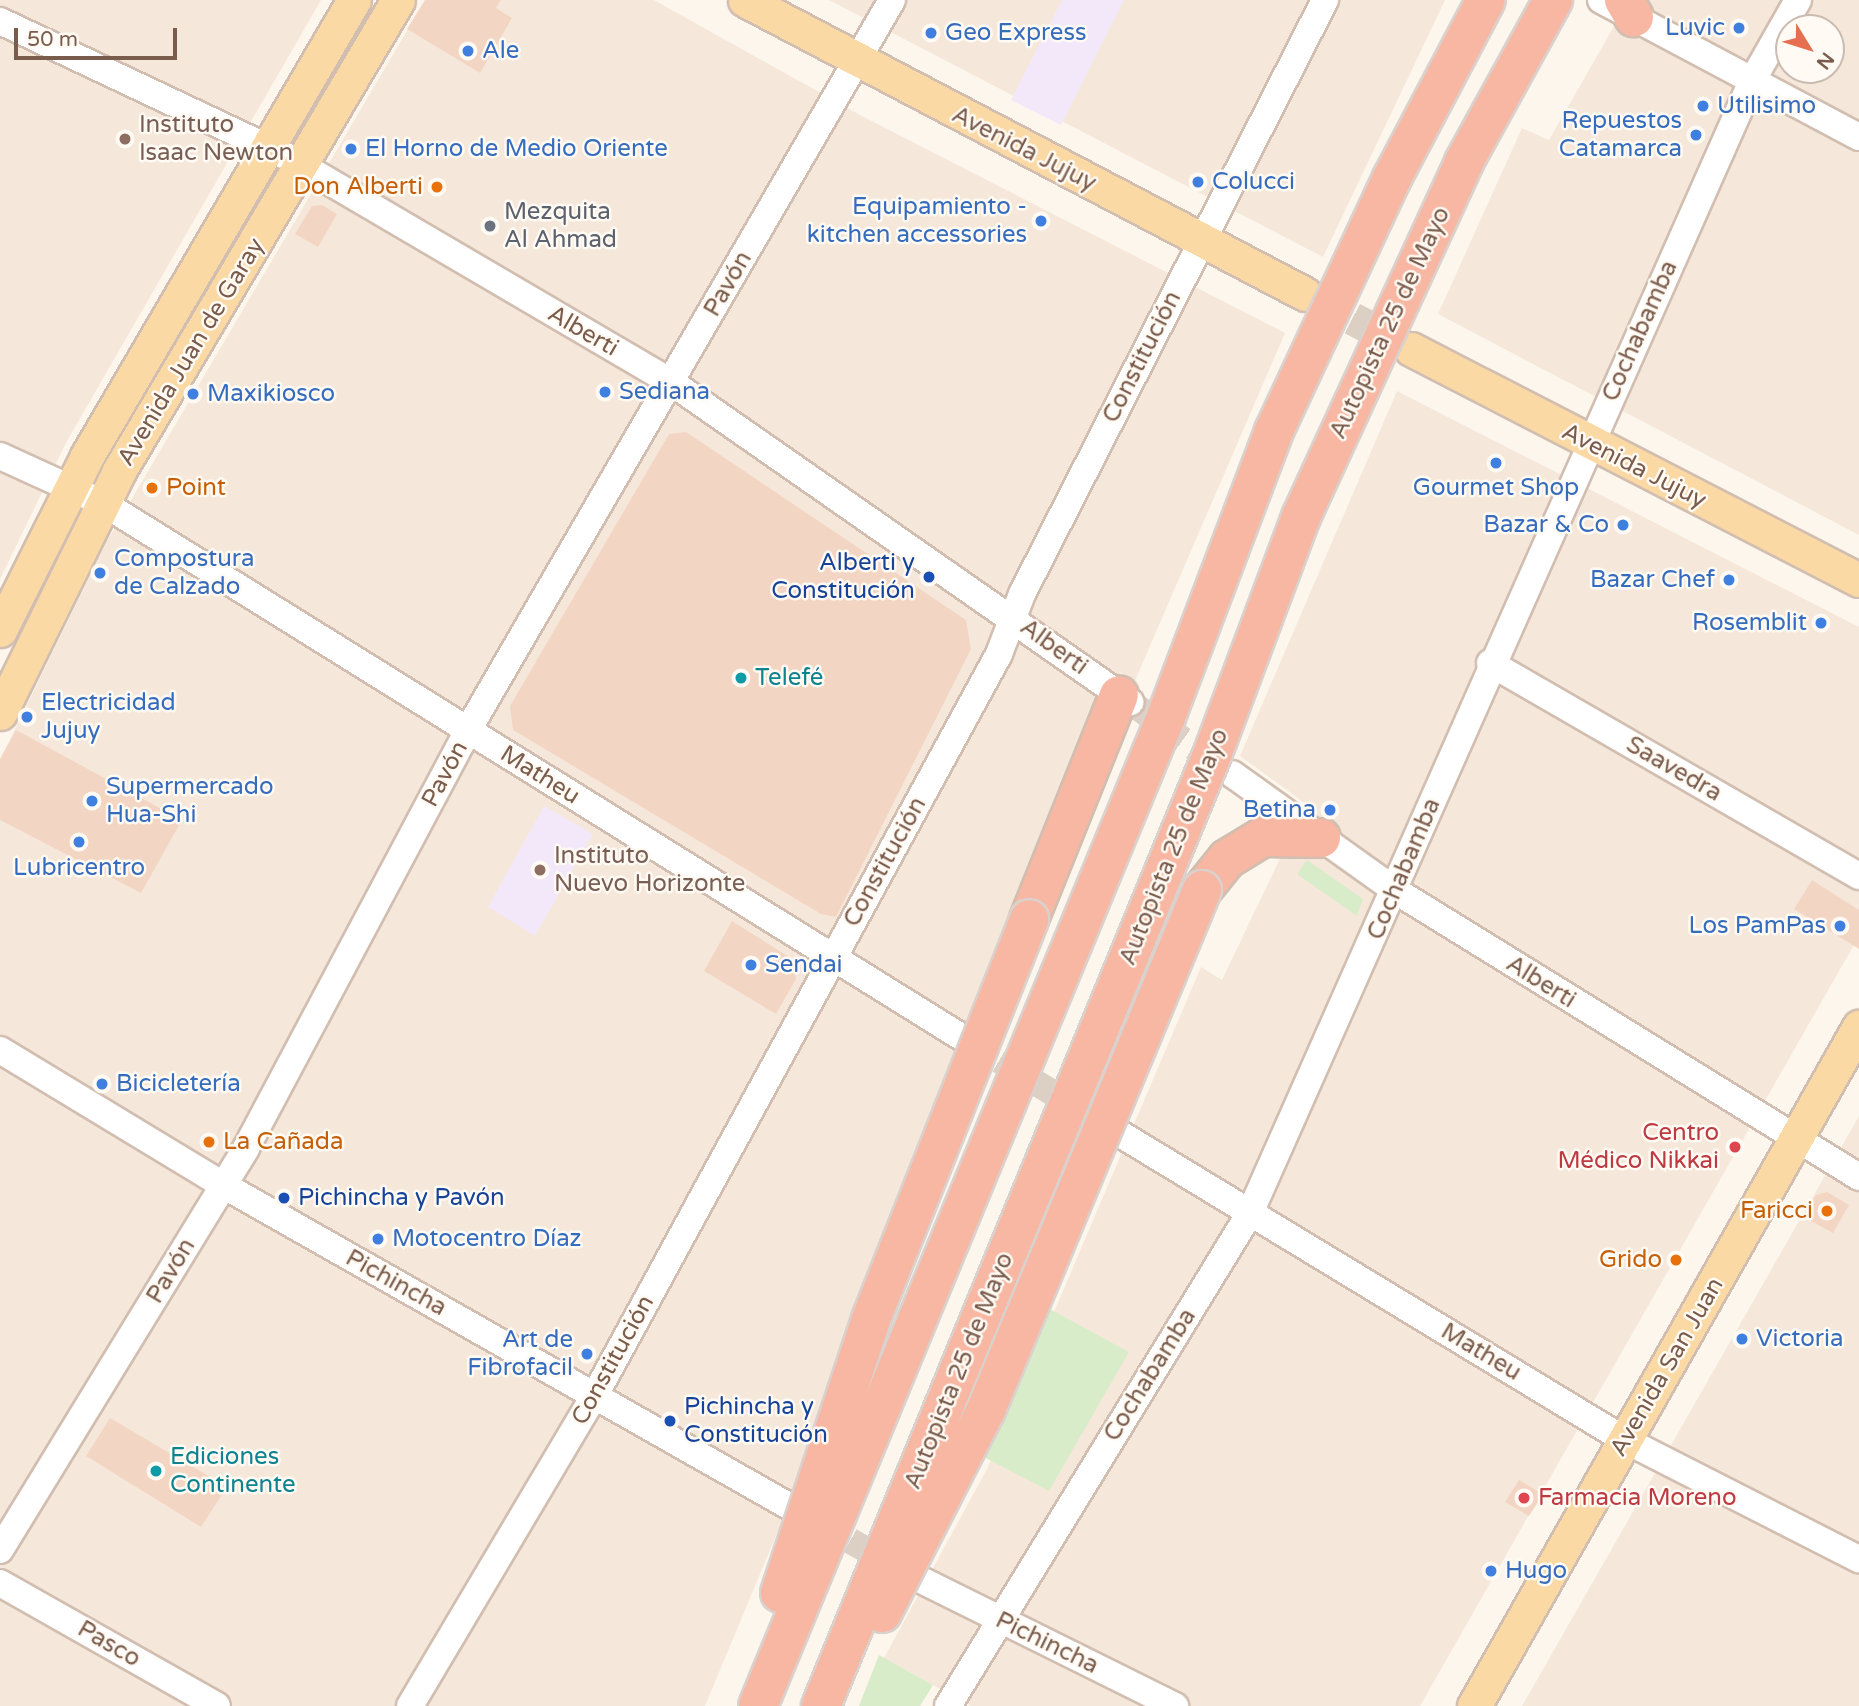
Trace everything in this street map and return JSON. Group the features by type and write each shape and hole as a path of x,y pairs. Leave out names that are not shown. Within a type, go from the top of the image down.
{"highway":[{"path":"758,1706 1167,717 1275,431 1392,177 1486,0"},
{"name":"Autopista 25 de Mayo","path":"821,1706 1212,755 1301,517 1464,162 1553,0"},
{"path":"752,1706 782,1588 871,1319 1029,919 1125,699"},
{"path":"829,1706 975,1436 1202,890 1227,859 1263,837 1321,838"}],"main road":[{"name":"Avenida Juan de Garay","path":"0,630 72,486 354,0"},
{"name":"Avenida Juan de Garay","path":"0,713 103,503 398,0"},
{"name":"Avenida Jujuy","path":"745,0 858,62 1305,294"},
{"name":"Avenida Jujuy","path":"1411,349 1590,444 1859,580"},
{"name":"Avenida San Juan","path":"1474,1706 1859,1027"}],"street":[{"name":"Pavón","path":"0,1550 223,1185 468,730 892,0"},
{"name":"Constitución","path":"410,1706 595,1395 834,956 1014,618 1201,241 1325,0"},
{"name":"Cochabamba","path":"948,1706 1250,1213 1396,891 1490,663 1752,81 1798,0"},
{"path":"1620,6 1752,81 1859,137"},
{"name":"Alberti","path":"0,21 267,146 670,382 1014,618 1125,699"},
{"name":"Matheu","path":"0,456 72,486 103,503 966,1040"},
{"name":"Saavedra","path":"1490,663 1859,876"},
{"name":"Alberti","path":"1232,774 1396,891 1859,1177"},
{"name":"Pichincha","path":"0,1051 223,1185 794,1509"},
{"name":"Matheu","path":"1112,1129 1625,1440 1859,1559"},
{"name":"Pichincha","path":"919,1578 1175,1706"},
{"name":"Pasco","path":"0,1583 218,1706"}],"shaded area":[{"path":"0,0 321,0 67,441 0,579"},
{"path":"425,0 654,0 860,115 1285,333 1134,683 1121,672 1066,775 1077,783 907,1179 780,1526 705,1706 0,1706 0,760 107,541"},
{"path":"829,0 1445,0 1323,257"},
{"path":"1062,0 1124,0 1061,125 1011,100"},
{"path":"1629,0 1859,0 1859,535 1438,314 1522,128 1549,140"},
{"path":"1397,391 1859,627 1859,936 1420,1706 971,1706 884,1658 987,1469 1201,967 1222,980 1306,804 1240,756"},
{"name":"Instituto Nuevo Horizonte","path":"544,806 593,834 535,936 488,907"},
{"path":"1859,1116 1859,1706 1522,1706"}],"green space":[{"path":"1307,860 1363,899 1357,916 1297,874"},
{"path":"1046,1307 1129,1352 1049,1491 976,1453"},
{"path":"879,1655 933,1685 920,1706 859,1706"}],"building":[{"name":"Ale","path":"425,0 501,0 496,8 512,18 480,73 407,29"},
{"path":"322,205 337,214 318,247 295,234 312,206"},
{"name":"Telefé","path":"686,432 966,620 971,649 836,917 821,914 513,730 510,706 669,434"},
{"name":"Supermercado Hua-Shi","path":"16,730 182,820 141,893 0,820 0,759"},
{"name":"Los PamPas","path":"1812,880 1859,910 1859,949 1794,909"},
{"name":"Sendai","path":"732,921 792,959 796,979 776,1014 704,971"},
{"name":"Faricci","path":"1827,1192 1849,1205 1833,1233 1804,1217 1816,1195"},
{"name":"Ediciones Continente","path":"110,1418 227,1487 201,1527 86,1456"},
{"name":"Farmacia Moreno","path":"1519,1480 1543,1494 1529,1516 1505,1502"}],"tunnel":[{"path":"1308,295 1406,346"},
{"path":"1130,702 1223,768"},
{"path":"966,1040 1112,1129"},
{"path":"816,1522 896,1566"}],"place":[{"name":"Luvic","path":"1739,28"},
{"name":"Geo Express","path":"931,33"},
{"name":"Ale","path":"468,51"},
{"name":"Utilisimo","path":"1703,106"},
{"name":"Repuestos Catamarca","path":"1696,135"},
{"name":"Instituto Isaac Newton","path":"125,139"},
{"name":"El Horno de Medio Oriente","path":"351,149"},
{"name":"Colucci","path":"1198,182"},
{"name":"Don Alberti","path":"437,187"},
{"name":"Equipamiento - kitchen accessories","path":"1041,221"},
{"name":"Mezquita Al Ahmad","path":"490,226"},
{"name":"Sediana","path":"605,392"},
{"name":"Maxikiosco","path":"193,394"},
{"name":"Gourmet Shop","path":"1496,463"},
{"name":"Point","path":"152,488"},
{"name":"Bazar & Co","path":"1623,525"},
{"name":"Compostura de Calzado","path":"100,573"},
{"name":"Alberti y Constitución","path":"929,577"},
{"name":"Bazar Chef","path":"1729,580"},
{"name":"Rosemblit","path":"1821,623"},
{"name":"Telefé","path":"741,678"},
{"name":"Electricidad Jujuy","path":"27,717"},
{"name":"Supermercado Hua-Shi","path":"92,801"},
{"name":"Betina","path":"1330,810"},
{"name":"Lubricentro","path":"79,842"},
{"name":"Instituto Nuevo Horizonte","path":"540,870"},
{"name":"Los PamPas","path":"1840,926"},
{"name":"Sendai","path":"751,965"},
{"name":"Bicicletería","path":"102,1084"},
{"name":"La Cañada","path":"209,1142"},
{"name":"Centro Médico Nikkai","path":"1735,1147"},
{"name":"Pichincha y Pavón","path":"284,1198"},
{"name":"Faricci","path":"1827,1211"},
{"name":"Motocentro Díaz","path":"378,1239"},
{"name":"Grido","path":"1676,1260"},
{"name":"Victoria","path":"1742,1339"},
{"name":"Art de Fibrofacil","path":"587,1354"},
{"name":"Pichincha y Constitución","path":"670,1421"},
{"name":"Ediciones Continente","path":"156,1471"},
{"name":"Farmacia Moreno","path":"1524,1498"},
{"name":"Hugo","path":"1491,1571"}]}
